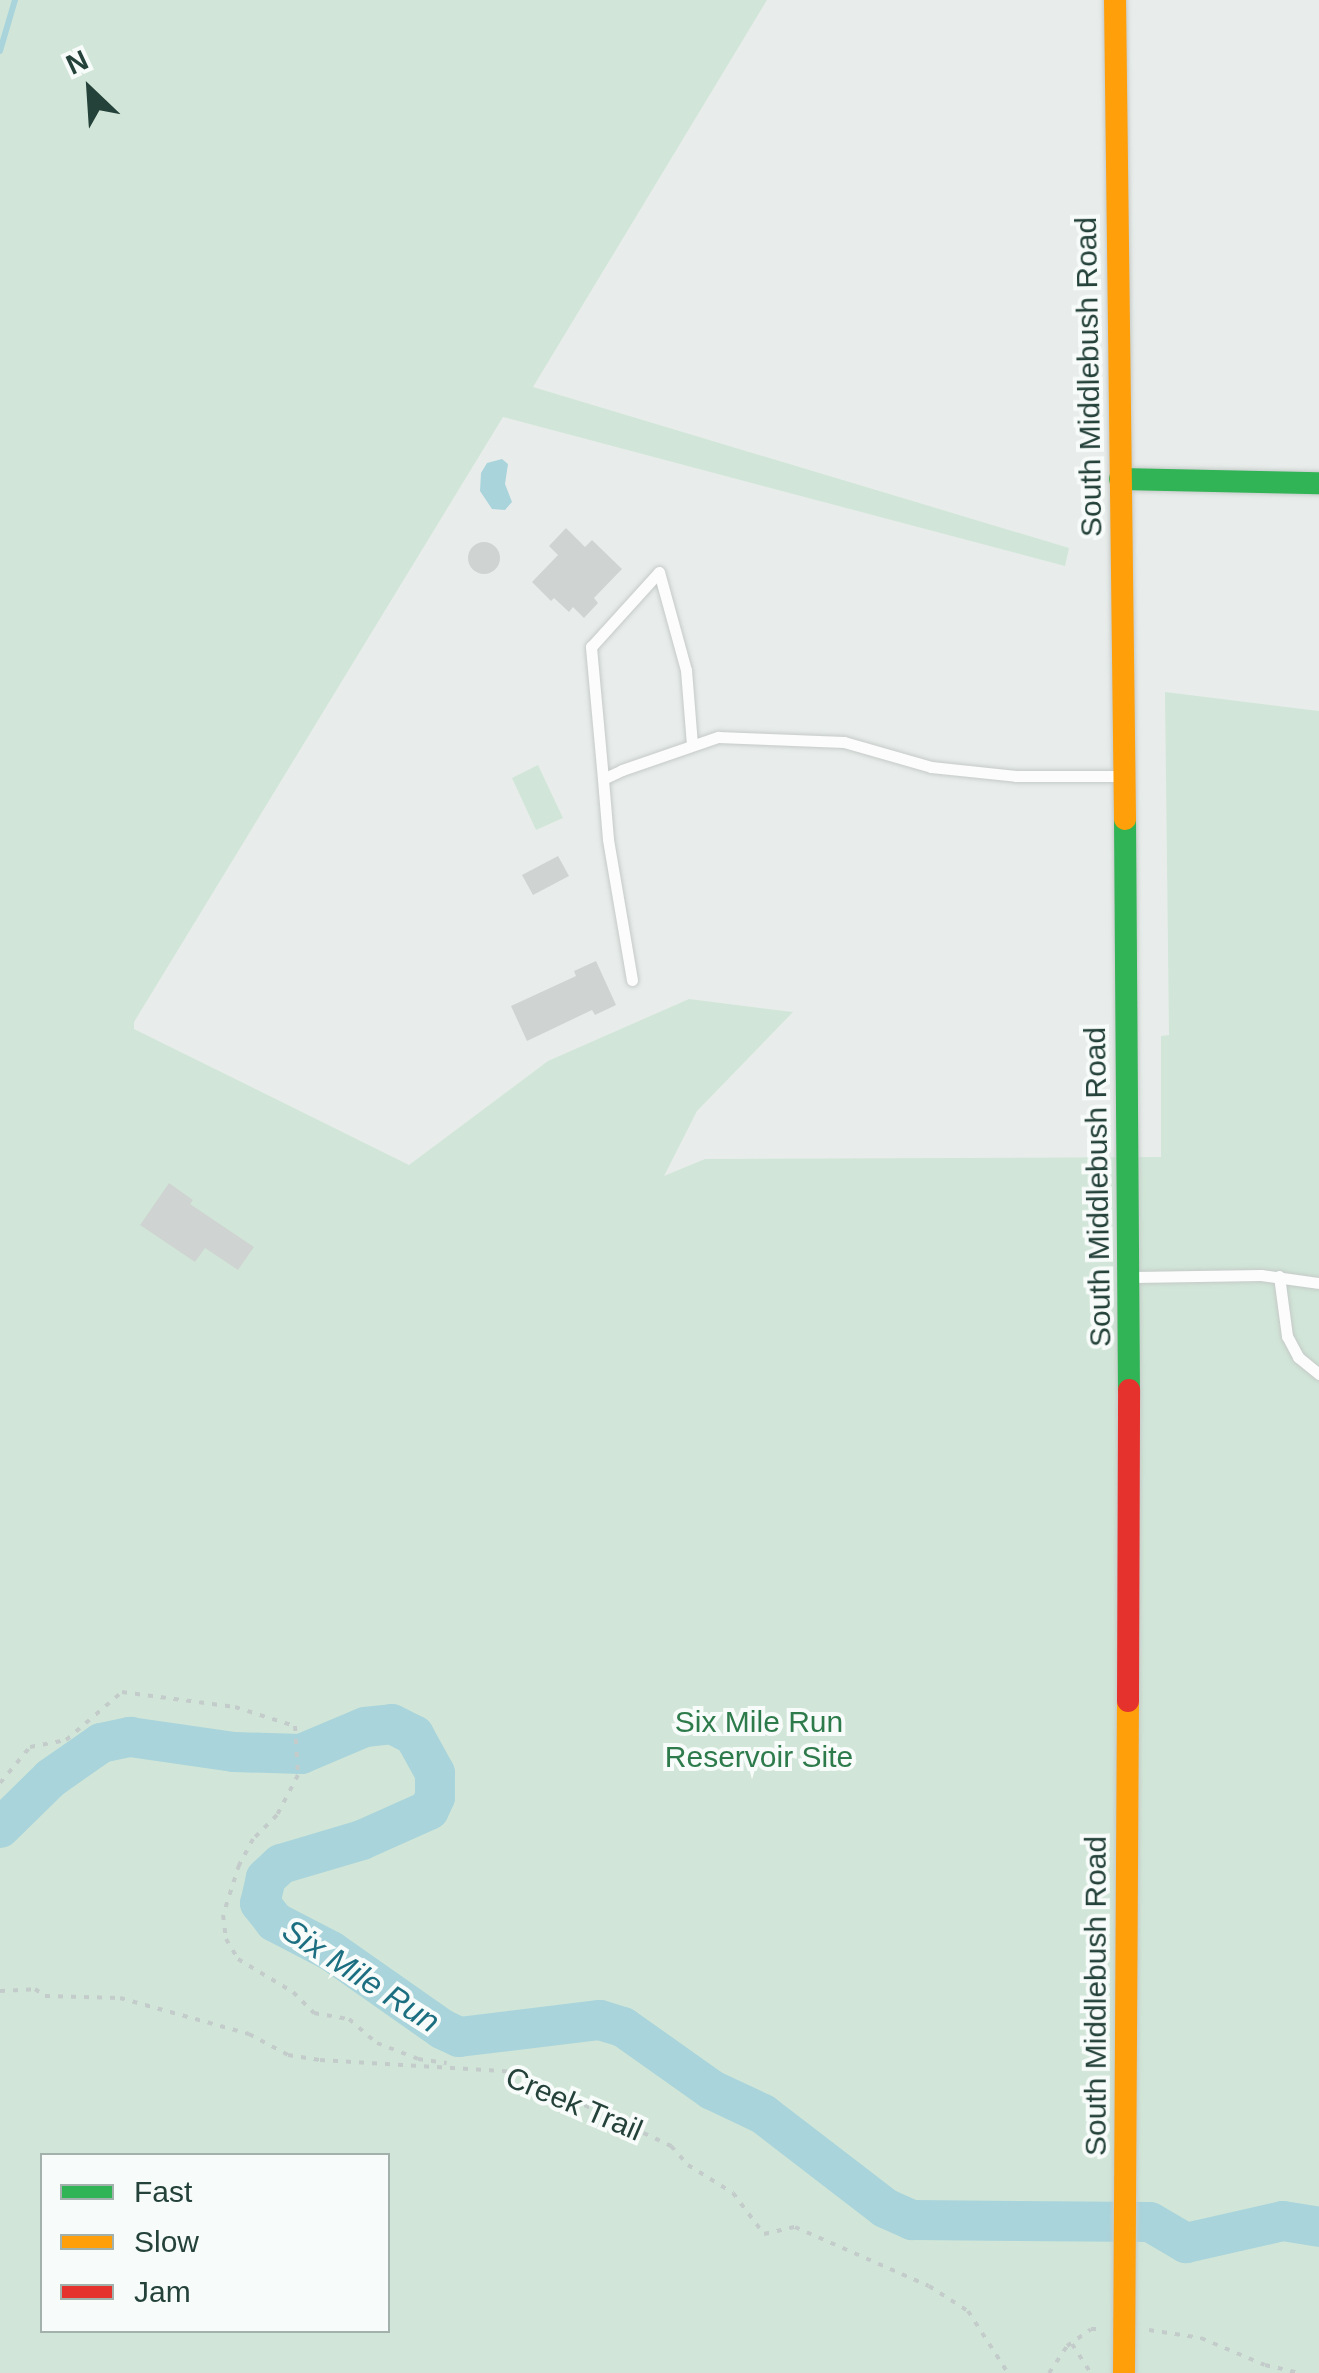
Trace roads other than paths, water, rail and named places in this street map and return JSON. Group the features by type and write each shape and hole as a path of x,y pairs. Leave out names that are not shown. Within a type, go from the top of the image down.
{"street":[{"name":"South Middlebush Road","path":"1115,0 1130,1277 1124,2373"},
{"path":"1120,479 1319,483"}],"lane":[{"path":"632,980 608,840 592,647 659,572 686,670 692,744"},
{"path":"603,780 718,737 844,742 931,767 1016,776 1124,776"},
{"path":"1130,1277 1279,1276 1319,1282"},
{"path":"1279,1276 1287,1336 1298,1357 1319,1374"}],"water":[{"path":"502,459 508,464 505,484 512,502 505,510 492,509 480,491 481,473 487,463"}],"waterway":[{"path":"0,51 15,0"},
{"name":"Six Mile Run","path":"0,1828 51,1778 101,1743 130,1737 234,1752 301,1754 365,1727 392,1724 414,1735 435,1773 435,1797 429,1810 362,1840 281,1864 266,1878 260,1903 275,1922 331,1951 442,2029 459,2037 600,2020 623,2027 712,2090 763,2114 885,2208 912,2220 1150,2222 1186,2243 1283,2221 1319,2227"}],"park label":[{"name":"Six Mile Run Reservoir Site","path":"759,1739"}]}
